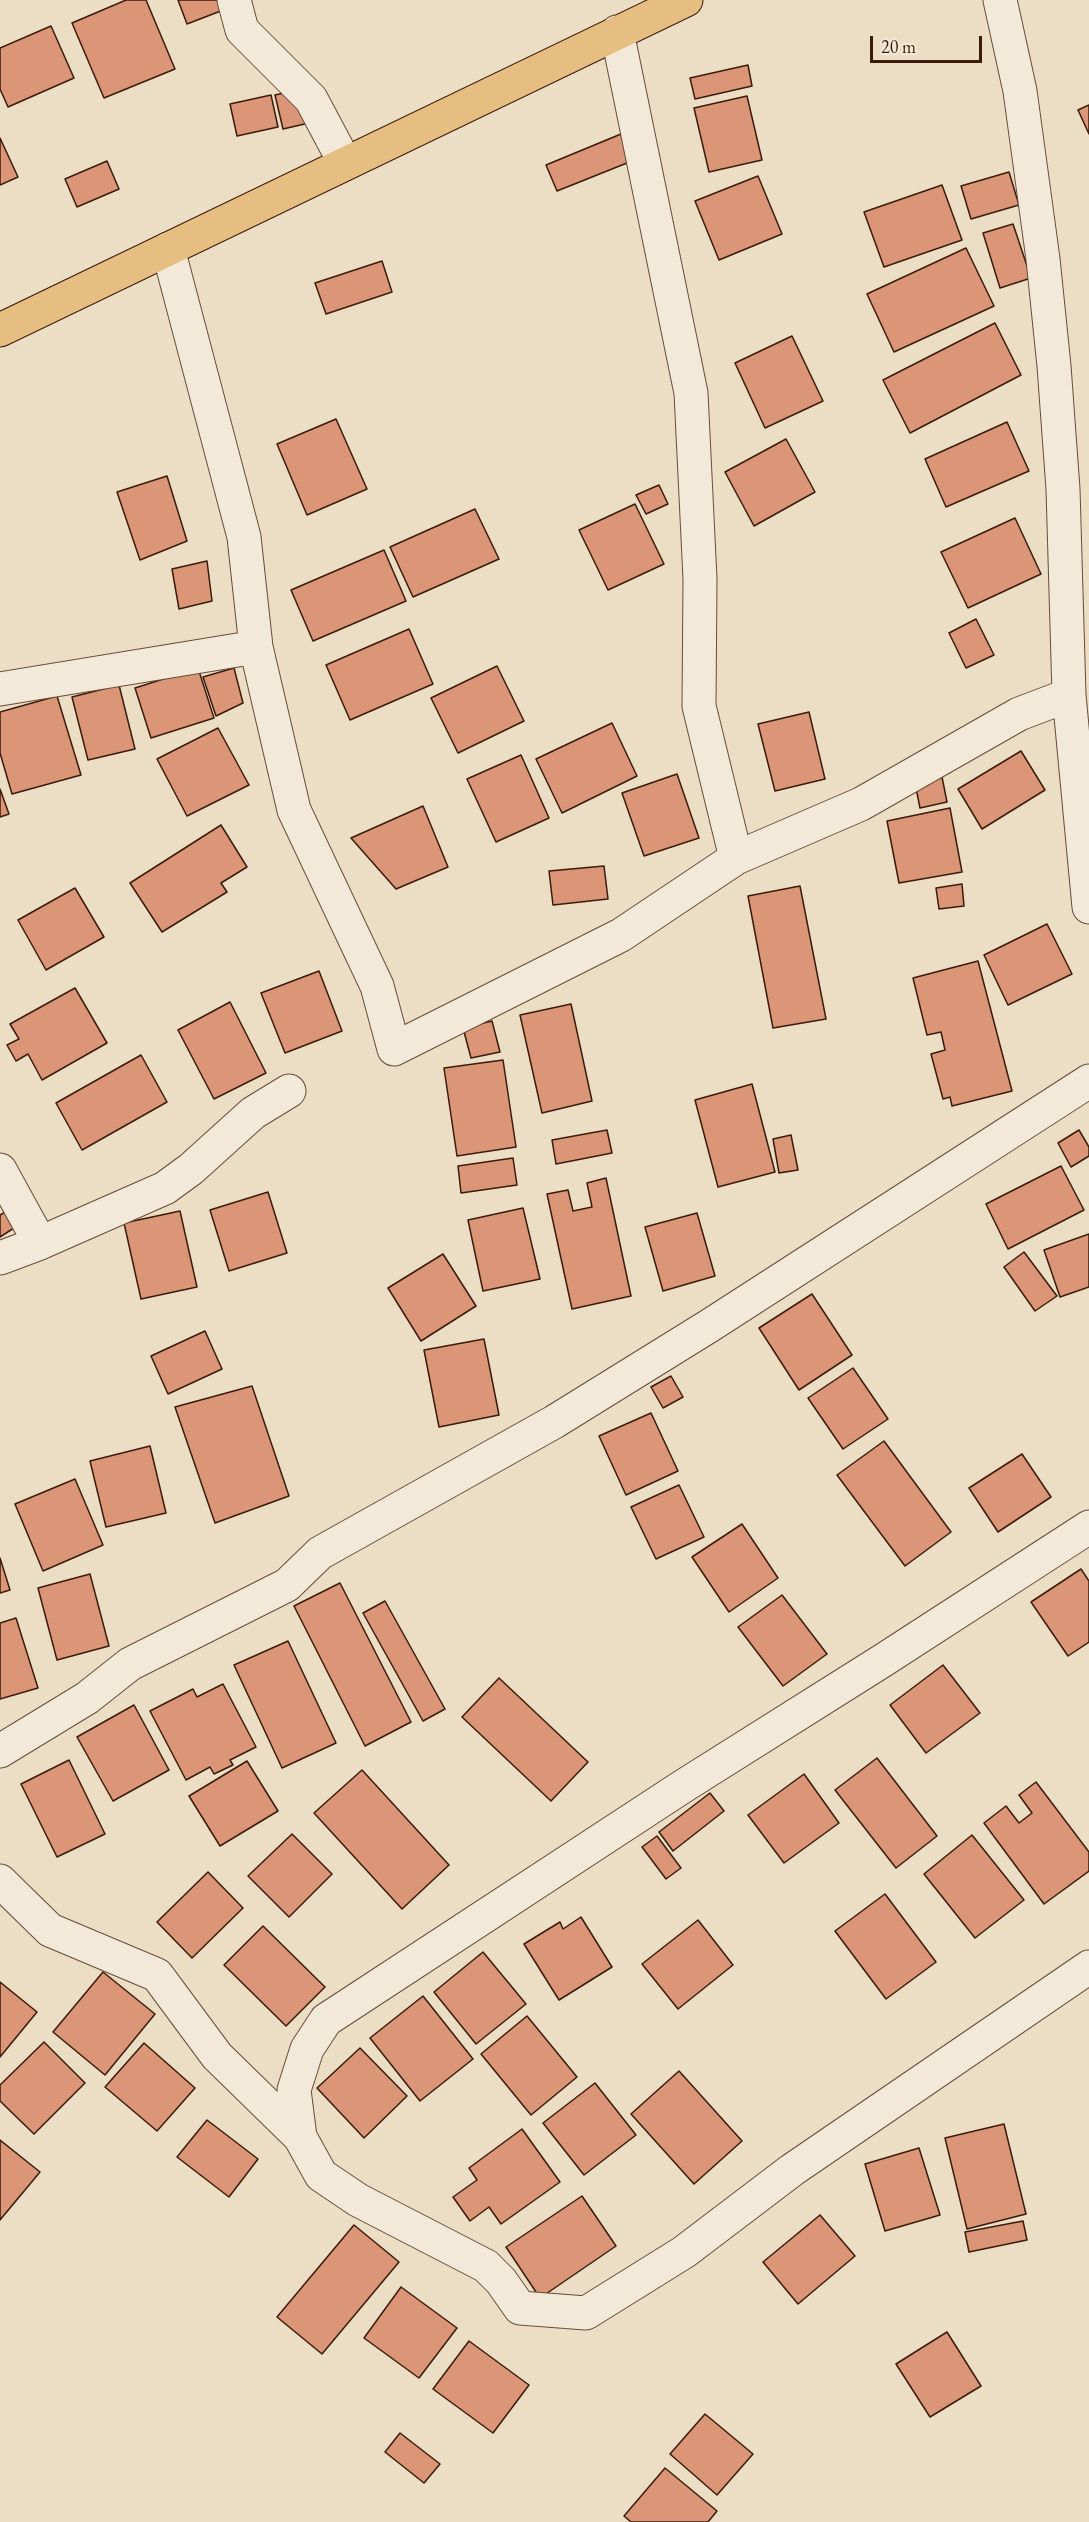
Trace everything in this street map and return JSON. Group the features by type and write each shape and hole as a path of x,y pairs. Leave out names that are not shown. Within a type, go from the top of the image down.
{"main road":[{"path":"0,330 686,0"}],"street":[{"path":"234,0 242,30 311,99 345,163"},
{"path":"1000,0 1020,91 1043,259 1054,366 1063,489 1069,695 1089,908"},
{"path":"616,32 691,393 700,579 699,706 736,858"},
{"path":"168,249 244,537 256,647 294,810 377,986 394,1049 621,935 736,858 861,804 1018,714 1069,695"},
{"path":"0,689 256,647"},
{"path":"0,1751 87,1698 130,1664 287,1585 320,1553 554,1422 729,1313 1089,1081"},
{"path":"0,1258 40,1243 165,1188 191,1169 253,1113 289,1090"},
{"path":"0,1170 40,1243"},
{"path":"300,2138 294,2090 307,2049 326,2020 685,1785 1089,1527"},
{"path":"0,1881 50,1930 157,1974 217,2056 300,2138 321,2175 358,2200 486,2266 501,2281 520,2308 586,2313 684,2252 792,2170 1089,1968"}],"building":[{"path":"126,0 146,0 175,69 104,98 72,23"},
{"path":"178,0 228,0 231,7 187,24"},
{"path":"51,26 74,78 8,107 0,89 0,48"},
{"path":"748,65 752,86 695,99 690,78"},
{"path":"302,89 309,123 283,129 275,95"},
{"path":"271,95 278,127 237,136 230,104"},
{"path":"747,96 762,160 709,172 694,108"},
{"path":"1089,105 1089,134 1078,110"},
{"path":"621,134 632,161 557,191 546,165"},
{"path":"0,138 18,177 0,185"},
{"path":"107,161 119,189 77,207 65,179"},
{"path":"1009,172 1019,205 971,219 961,186"},
{"path":"758,176 782,234 719,260 695,201"},
{"path":"942,185 962,240 884,267 864,212"},
{"path":"1013,224 1031,278 1000,288 983,233"},
{"path":"966,248 994,306 894,352 867,294"},
{"path":"382,261 392,292 326,314 315,283"},
{"path":"995,323 1021,375 910,433 883,380"},
{"path":"792,336 823,401 765,428 735,363"},
{"path":"336,419 367,489 307,515 277,444"},
{"path":"1007,422 1029,471 946,507 925,459"},
{"path":"786,439 815,492 754,526 725,472"},
{"path":"167,476 187,541 140,560 117,492"},
{"path":"659,485 668,504 646,514 636,495"},
{"path":"635,504 664,564 608,590 579,530"},
{"path":"475,509 499,559 413,597 390,547"},
{"path":"1015,518 1041,574 968,608 941,552"},
{"path":"384,550 406,601 313,641 291,590"},
{"path":"207,561 212,601 179,609 172,569"},
{"path":"976,619 994,655 966,668 949,633"},
{"path":"409,629 433,684 350,720 326,665"},
{"path":"497,666 524,721 458,753 431,698"},
{"path":"198,668 214,718 151,738 135,688"},
{"path":"234,668 243,703 216,716 203,677"},
{"path":"119,685 135,749 88,760 72,697"},
{"path":"57,696 81,775 12,794 0,753 0,712"},
{"path":"809,712 825,779 775,791 758,724"},
{"path":"612,723 637,776 562,813 536,759"},
{"path":"218,728 249,785 187,816 157,759"},
{"path":"1021,751 1045,790 982,829 958,789"},
{"path":"521,755 549,818 496,842 467,779"},
{"path":"677,774 699,838 644,856 622,793"},
{"path":"942,777 947,802 920,808 915,783"},
{"path":"0,789 9,814 0,817"},
{"path":"423,806 448,867 396,889 351,838"},
{"path":"950,808 962,872 899,883 887,821"},
{"path":"221,825 247,867 221,883 227,892 162,932 130,883"},
{"path":"604,866 608,899 553,905 549,871"},
{"path":"962,884 964,906 939,909 936,888"},
{"path":"800,886 826,1019 773,1028 748,896"},
{"path":"75,888 104,937 46,970 18,920"},
{"path":"1047,924 1072,974 1008,1005 984,955"},
{"path":"978,961 1012,1091 952,1106 950,1097 943,1099 931,1054 945,1050 941,1032 927,1035 913,978"},
{"path":"319,971 342,1031 285,1053 261,993"},
{"path":"75,988 107,1043 42,1080 28,1054 16,1061 7,1045 19,1039 10,1024"},
{"path":"230,1002 266,1073 214,1099 178,1030"},
{"path":"571,1004 592,1101 542,1113 520,1015"},
{"path":"492,1021 500,1052 471,1058 463,1028"},
{"path":"141,1055 167,1102 82,1150 56,1103"},
{"path":"503,1060 516,1147 457,1156 444,1068"},
{"path":"752,1084 775,1172 718,1187 695,1100"},
{"path":"607,1130 612,1153 556,1164 552,1140"},
{"path":"1079,1130 1089,1147 1089,1156 1071,1167 1058,1143"},
{"path":"791,1135 798,1170 779,1173 773,1139"},
{"path":"513,1158 517,1185 461,1193 458,1166"},
{"path":"1061,1166 1084,1210 1008,1249 986,1204"},
{"path":"606,1178 631,1296 572,1309 547,1194 568,1190 573,1211 592,1207 587,1183"},
{"path":"268,1192 287,1253 229,1271 210,1210"},
{"path":"523,1208 540,1279 483,1291 468,1220"},
{"path":"180,1211 197,1287 141,1299 124,1223"},
{"path":"5,1212 14,1228 0,1237 0,1215"},
{"path":"697,1213 715,1276 663,1291 645,1227"},
{"path":"1089,1234 1089,1287 1060,1297 1044,1250"},
{"path":"1024,1252 1057,1296 1035,1311 1004,1267"},
{"path":"443,1254 476,1306 421,1341 388,1288"},
{"path":"812,1294 852,1355 799,1390 759,1328"},
{"path":"205,1331 222,1369 168,1394 151,1356"},
{"path":"484,1339 499,1415 439,1427 424,1350"},
{"path":"853,1368 888,1419 843,1449 808,1398"},
{"path":"671,1376 683,1397 663,1408 651,1387"},
{"path":"252,1386 289,1496 215,1523 175,1407"},
{"path":"651,1413 678,1471 626,1495 599,1436"},
{"path":"884,1441 951,1532 905,1566 837,1475"},
{"path":"150,1446 166,1513 106,1527 90,1461"},
{"path":"1022,1454 1051,1497 998,1532 969,1488"},
{"path":"75,1479 103,1545 43,1571 15,1504"},
{"path":"679,1485 704,1537 656,1559 631,1507"},
{"path":"742,1524 778,1578 729,1612 692,1557"},
{"path":"0,1558 10,1590 0,1593"},
{"path":"1081,1569 1089,1581 1089,1642 1068,1656 1031,1602"},
{"path":"90,1574 109,1646 57,1660 38,1588"},
{"path":"340,1583 411,1722 365,1746 294,1606"},
{"path":"782,1595 827,1654 783,1686 738,1627"},
{"path":"385,1601 445,1709 423,1721 363,1613"},
{"path":"16,1618 38,1688 0,1699 0,1623"},
{"path":"288,1641 336,1743 282,1768 234,1665"},
{"path":"943,1665 980,1713 926,1753 890,1705"},
{"path":"499,1678 588,1762 551,1801 462,1717"},
{"path":"223,1684 256,1747 230,1760 233,1765 214,1774 210,1767 186,1780 150,1711 193,1689 197,1697"},
{"path":"134,1705 169,1770 113,1801 77,1737"},
{"path":"877,1758 937,1836 896,1868 835,1790"},
{"path":"69,1760 105,1834 57,1857 21,1784"},
{"path":"247,1761 278,1811 220,1846 189,1796"},
{"path":"362,1770 449,1865 402,1909 314,1813"},
{"path":"804,1774 839,1823 784,1863 748,1815"},
{"path":"1036,1782 1089,1852 1089,1871 1044,1904 984,1823 1006,1806 1019,1823 1032,1813 1019,1795"},
{"path":"710,1793 724,1811 673,1851 659,1832"},
{"path":"292,1834 332,1874 289,1917 248,1876"},
{"path":"972,1835 1024,1900 975,1938 924,1874"},
{"path":"657,1836 681,1868 666,1879 642,1847"},
{"path":"208,1872 243,1908 192,1958 157,1922"},
{"path":"885,1894 936,1962 886,1999 835,1931"},
{"path":"581,1917 612,1967 559,2000 524,1944 560,1922 563,1929"},
{"path":"698,1920 733,1965 678,2009 642,1964"},
{"path":"263,1926 325,1987 286,2026 224,1965"},
{"path":"483,1952 526,2004 476,2044 434,1992"},
{"path":"103,1972 155,2014 105,2075 53,2032"},
{"path":"0,1982 37,2012 0,2057"},
{"path":"423,1996 473,2059 420,2101 370,2038"},
{"path":"527,2016 577,2077 531,2115 481,2054"},
{"path":"44,2042 85,2083 34,2134 0,2101 0,2085"},
{"path":"144,2043 195,2088 157,2131 105,2087"},
{"path":"360,2048 407,2096 364,2138 317,2088"},
{"path":"679,2071 742,2141 694,2184 631,2114"},
{"path":"595,2083 636,2135 584,2175 543,2123"},
{"path":"207,2120 258,2159 229,2197 177,2157"},
{"path":"1004,2124 1026,2214 967,2229 945,2138"},
{"path":"522,2129 560,2182 501,2224 489,2207 470,2221 453,2197 477,2180 469,2168"},
{"path":"0,2140 40,2172 0,2220"},
{"path":"919,2148 940,2215 885,2231 865,2164"},
{"path":"582,2196 616,2246 540,2298 506,2247"},
{"path":"820,2215 855,2256 798,2304 763,2262"},
{"path":"1023,2221 1027,2240 969,2252 965,2232"},
{"path":"354,2225 399,2262 322,2354 277,2317"},
{"path":"401,2287 457,2328 419,2378 364,2338"},
{"path":"947,2332 981,2386 930,2417 896,2364"},
{"path":"469,2341 529,2385 493,2433 433,2389"},
{"path":"705,2414 753,2454 717,2495 670,2454"},
{"path":"400,2433 440,2464 424,2483 385,2452"},
{"path":"665,2468 717,2511 708,2522 631,2522 624,2516"}]}
